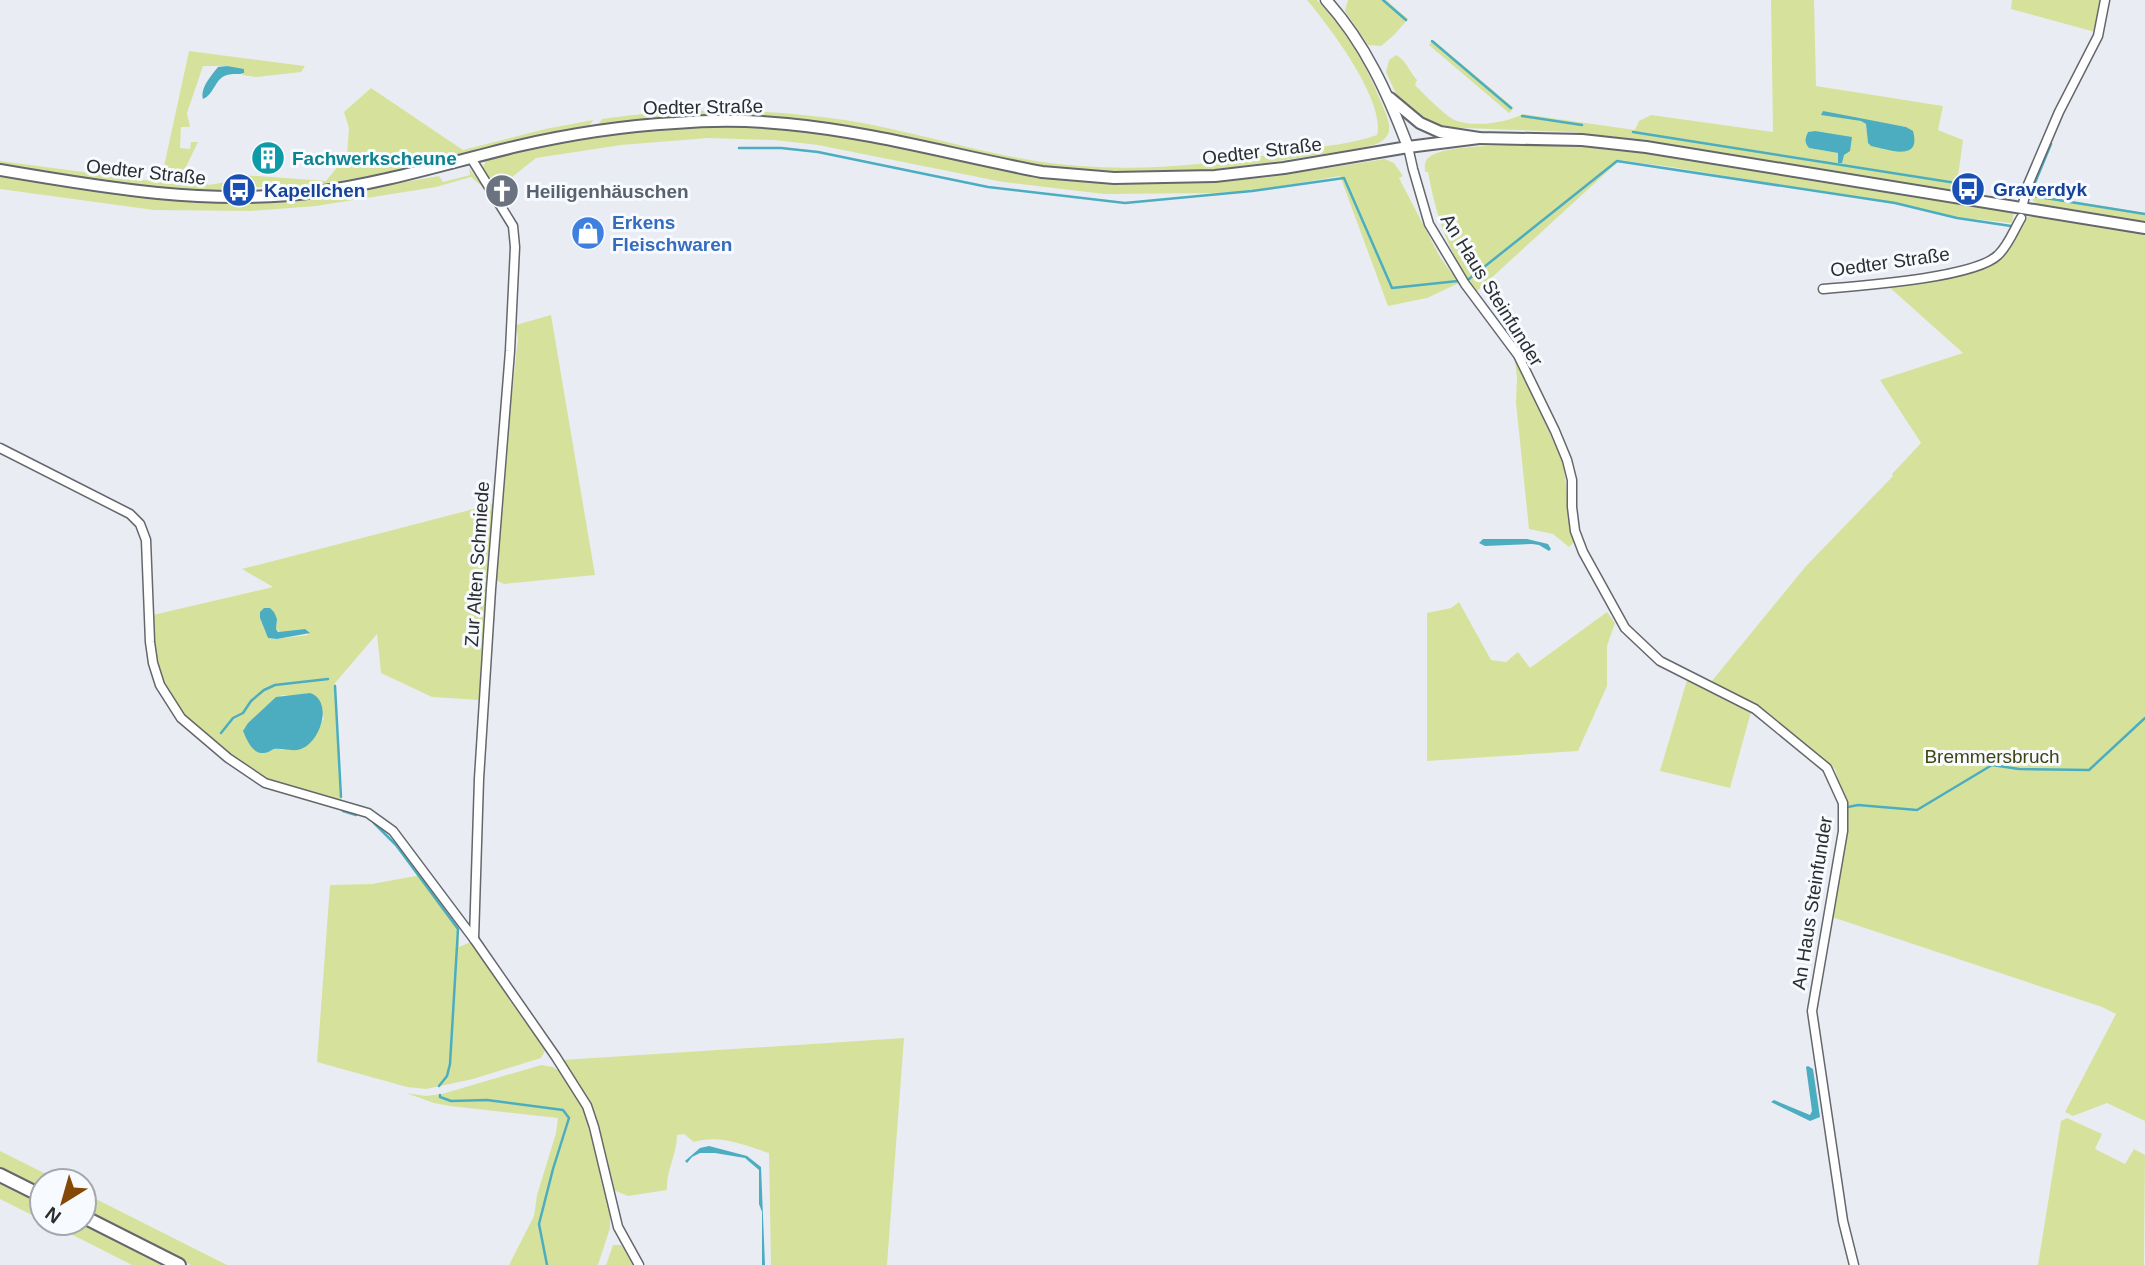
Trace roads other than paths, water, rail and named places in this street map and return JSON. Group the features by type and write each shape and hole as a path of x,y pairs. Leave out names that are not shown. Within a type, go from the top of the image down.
{"main road":[{"path":"1390,98 1420,124 1440,132 1479,138 1582,141 1646,147 2021,213 2145,228"},
{"name":"Oedter Straße","path":"0,170 152,193 228,197 314,192 401,176 588,132 642,125 715,121 807,126 1042,172 1114,178 1252,173 1408,147"},
{"path":"1408,147 1479,138"},
{"path":"0,1175 28,1189"},
{"path":"98,1224 179,1265"}],"street":[{"path":"1326,0 1355,36 1390,98 1408,147"},
{"path":"2021,213 2027,187 2059,111 2098,36 2105,0"},
{"name":"An Haus Steinfunder","path":"1408,147 1429,223 1465,284 1518,355 1555,431 1570,470 1572,507 1583,552 1625,628 1660,661 1755,709 1828,768 1843,803 1843,831 1812,1011 1843,1221 1854,1265"},
{"name":"Zur Alten Schmiede","path":"471,158 513,226 515,247 510,351 480,752 474,939"},
{"name":"Oedter Straße","path":"1823,289 1947,274 1974,267 1997,257 2011,237 2021,213"},
{"path":"0,448 130,514 140,524 146,540 153,663 160,685 181,718 228,758 265,783 369,813 393,831 474,939 587,1106 618,1227 639,1265"}],"water":[{"path":"218,67 244,69 244,73 223,77 203,99 203,91 209,78"},
{"path":"1823,111 1906,127 1913,131 1912,147 1901,152 1871,146 1868,143 1866,124 1821,115"},
{"path":"1808,132 1852,137 1850,151 1844,155 1842,163 1838,163 1838,153 1809,148 1806,136"},
{"path":"1483,539 1527,539 1548,544 1551,549 1549,551 1532,544 1485,546 1479,543"},
{"path":"264,608 270,608 274,612 278,632 305,629 310,633 268,638 260,618 260,612"},
{"path":"310,693 317,697 323,713 319,731 308,745 298,750 274,749 264,753 253,749 243,731 248,723 276,697"},
{"path":"1808,1066 1813,1069 1820,1117 1810,1121 1771,1102 1774,1100 1810,1115 1812,1111"},
{"path":"709,1146 747,1156 761,1167 765,1265 762,1265 759,1170 745,1158 715,1153 700,1153 687,1163 685,1161 700,1148"}],"waterway":[{"path":"1383,0 1406,20"},
{"path":"1432,41 1511,108"},
{"path":"1522,116 1582,125"},
{"path":"1633,132 1956,183"},
{"path":"2051,144 2032,190 2033,196 2145,214"},
{"path":"739,148 781,148 818,152 988,187 1125,203 1252,191 1344,178 1392,288 1458,281"},
{"path":"1469,279 1617,161 1895,203 1957,218 2011,226"},
{"path":"221,733 233,718 243,713 251,701 264,690 275,685 328,679"},
{"path":"335,686 341,797"},
{"path":"1848,807 1858,805 1917,810 1992,765 2019,769 2089,770 2145,718"},
{"path":"343,811 356,815"},
{"path":"374,823 396,845 458,929 450,1064 447,1076 439,1086"},
{"path":"440,1095 451,1101 487,1100 563,1110 569,1118 539,1224 547,1265"}],"place":[{"name":"Fachwerkscheune","path":"268,158"},
{"name":"Graverdyk","path":"1968,189"},
{"name":"Kapellchen","path":"239,190"},
{"name":"Heiligenhäuschen","path":"502,191"},
{"name":"Erkens Fleischwaren","path":"588,233"}],"park label":[{"name":"Bremmersbruch","path":"1992,756"}]}
